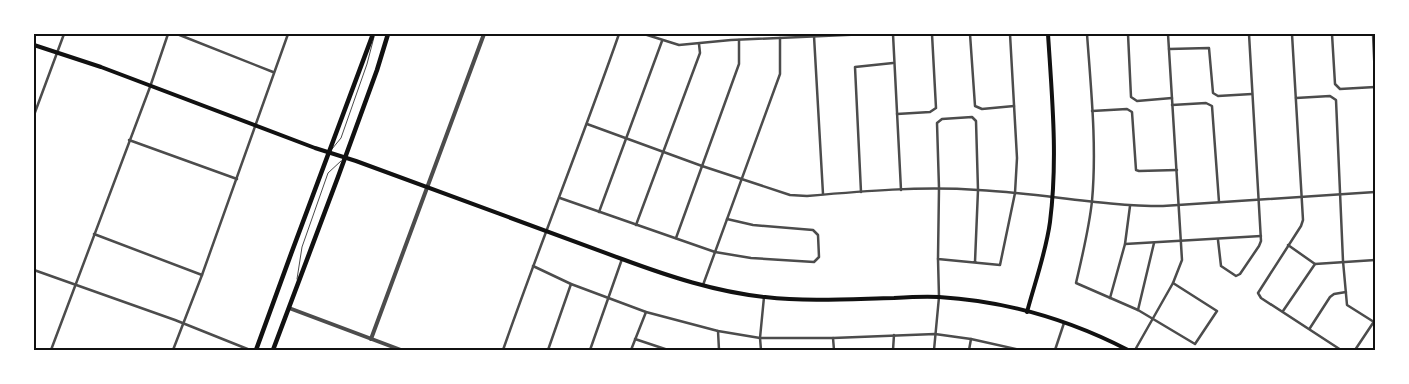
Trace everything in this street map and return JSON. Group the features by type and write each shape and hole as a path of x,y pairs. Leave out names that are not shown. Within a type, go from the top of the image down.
{"main road":[{"path":"256,350 290,254 374,34"},
{"path":"273,350 377,70 388,34"},
{"path":"1027,312 1044,252 1052,198 1054,134 1048,34"},
{"path":"34,45 101,67 150,87 662,274 703,285 764,297 824,300 939,297 1004,306 1065,322 1128,350"}],"street":[{"path":"34,115 64,34"},
{"path":"51,350 150,87 168,34"},
{"path":"177,34 273,72"},
{"path":"173,350 237,179 273,72 288,34"},
{"path":"371,339 484,34"},
{"path":"503,350 532,266 560,198 620,34"},
{"path":"644,34 679,45 739,40 868,34"},
{"path":"892,34 901,190"},
{"path":"897,114 930,112 936,108 932,34"},
{"path":"970,34 976,106 982,110 1014,106"},
{"path":"938,259 1000,265 1015,193 1017,158 1010,34"},
{"path":"1087,34 1092,111 1092,202 1076,283 1138,310 1194,344 1217,311 1173,283"},
{"path":"1128,34 1131,98 1137,101 1172,98"},
{"path":"1135,350 1173,283 1182,260 1168,34"},
{"path":"1218,240 1221,266 1236,276 1240,274 1259,246 1261,236 1249,34"},
{"path":"1292,34 1303,220 1258,293 1261,298 1310,328 1341,350"},
{"path":"1332,34 1335,84 1340,89 1375,87"},
{"path":"1373,34 1375,78"},
{"path":"814,36 823,195"},
{"path":"703,285 780,74 780,38"},
{"path":"676,238 739,64 739,40"},
{"path":"599,212 662,41"},
{"path":"636,225 683,102 700,53 699,44"},
{"path":"1169,49 1209,48 1214,93 1218,96 1252,94"},
{"path":"861,192 854,67 893,63"},
{"path":"1296,98 1330,96 1336,100 1343,262 1347,305 1374,321 1356,350"},
{"path":"1172,105 1206,103 1212,106 1218,202"},
{"path":"1092,111 1127,108 1132,112 1136,170 1177,170"},
{"path":"934,350 939,297 937,122 942,119 972,117 976,121 978,190 975,262"},
{"path":"587,124 702,166 790,195 823,195 939,188 1015,193 1130,206 1180,205 1375,192"},
{"path":"129,140 237,179"},
{"path":"560,198 715,252 751,258 814,262 819,257 818,235 813,230 753,225 727,219"},
{"path":"1110,298 1125,244 1130,206"},
{"path":"94,234 202,275"},
{"path":"1125,244 1261,236"},
{"path":"1138,310 1154,243"},
{"path":"1288,245 1315,264 1375,260"},
{"path":"590,350 622,260"},
{"path":"1283,311 1315,264"},
{"path":"532,266 572,284 646,312 718,331 760,338 833,338 935,334 971,339 1020,350"},
{"path":"34,270 250,350"},
{"path":"548,350 572,284"},
{"path":"1310,328 1330,297 1334,294 1346,292"},
{"path":"761,350 760,338 764,297"},
{"path":"289,308 401,350"},
{"path":"631,350 646,312"},
{"path":"1055,350 1065,322"},
{"path":"718,331 719,350"},
{"path":"893,350 894,335"},
{"path":"833,338 834,350"},
{"path":"635,339 668,350"},
{"path":"969,350 971,339"}],"lane":[{"path":"296,290 302,247 328,173 345,157"}]}
